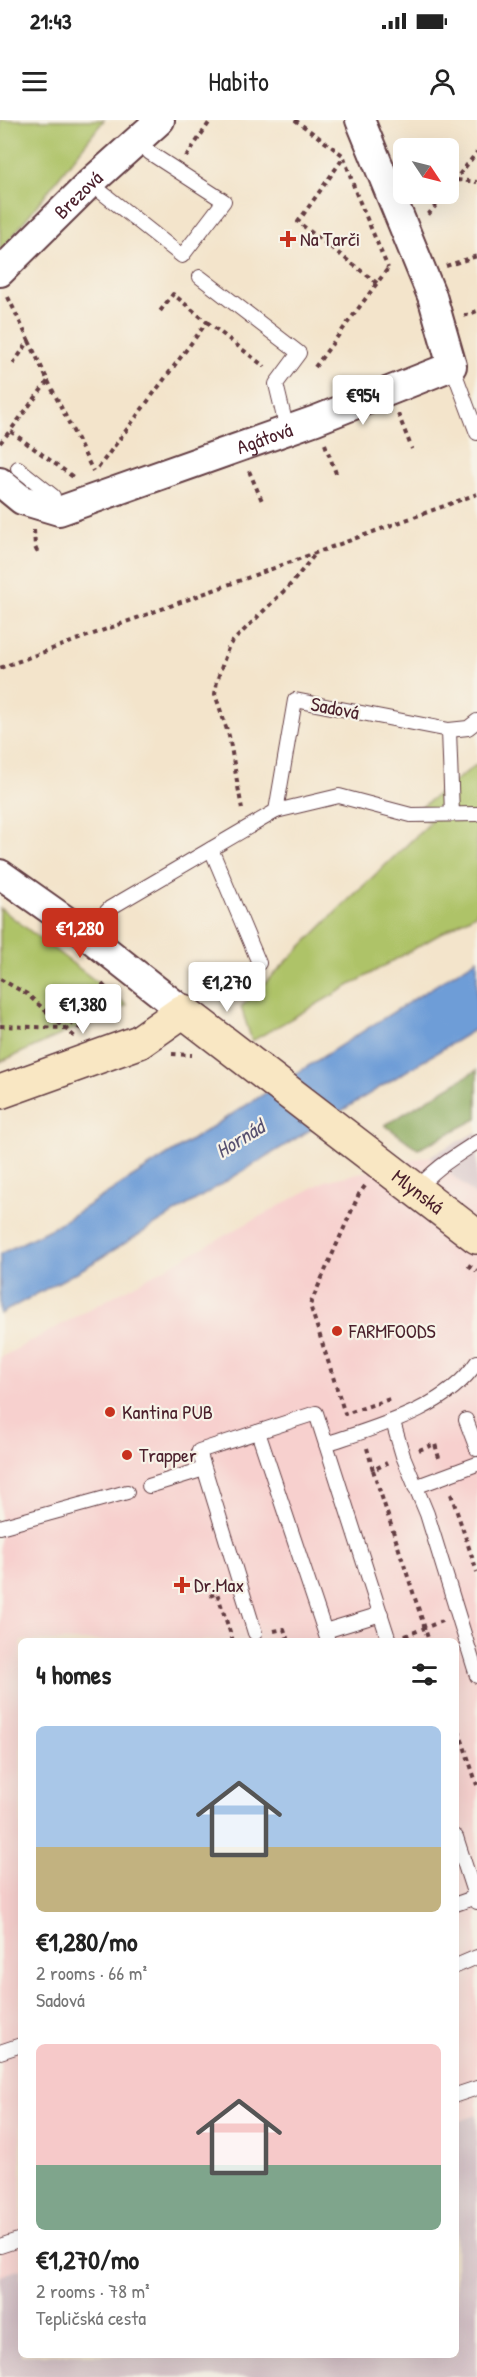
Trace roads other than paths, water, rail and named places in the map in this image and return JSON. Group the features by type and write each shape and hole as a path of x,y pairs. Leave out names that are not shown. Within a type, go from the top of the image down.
{"street":[{"name":"Brezová","path":"3,283 90,183 160,120"},
{"path":"360,120 432,296 452,366"},
{"name":"Agátová","path":"9,475 22,500 59,511 316,420 452,366"},
{"path":"0,874 85,934 183,1011 139,1042 0,1092"},
{"name":"Mlynská","path":"183,1011 477,1237"}],"lane":[{"path":"90,183 182,256 224,201 150,153 137,139"},
{"path":"200,277 299,353 276,384 287,430"},
{"path":"452,366 477,433"},
{"name":"Sadová","path":"276,811 295,700 449,730 468,728 477,720"},
{"path":"449,730 452,814"},
{"path":"85,934 110,908 276,811 339,795 411,814 477,813"},
{"path":"211,849 259,963"},
{"path":"416,1191 428,1175 441,1164 477,1142"},
{"path":"326,1444 393,1422 455,1386 477,1362"},
{"path":"255,1633 199,1452 316,1413 388,1638"},
{"path":"465,1420 477,1449"},
{"path":"393,1422 427,1514 477,1676"},
{"path":"258,1432 326,1636 381,1614"},
{"path":"415,1486 477,1464"},
{"path":"149,1486 204,1469"},
{"path":"0,1527 127,1492"},
{"path":"459,1846 476,1900 459,1903"},
{"path":"459,1965 477,1957"},
{"path":"0,2052 18,2046"},
{"path":"459,2094 477,2088"},
{"path":"0,2246 18,2240"}],"water":[{"name":"Hornád","path":"477,959 477,1028 86,1267 0,1314 0,1254 54,1227"}],"place":[{"name":"Na Tarči","path":"288,239"},
{"name":"FARMFOODS","path":"337,1331"},
{"name":"Kantina PUB","path":"110,1412"},
{"name":"Trapper","path":"127,1455"},
{"name":"Dr.Max","path":"182,1585"}]}
